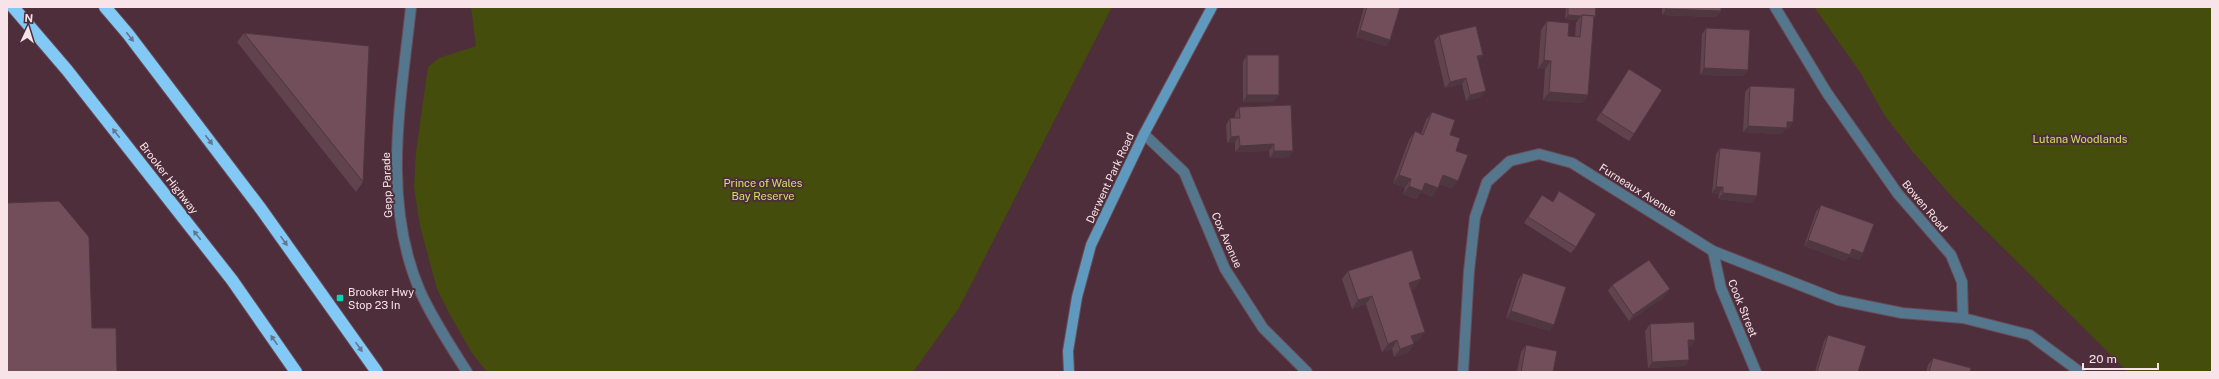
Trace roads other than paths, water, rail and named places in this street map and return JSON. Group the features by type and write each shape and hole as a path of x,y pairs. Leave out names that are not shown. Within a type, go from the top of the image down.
{"highway":[{"name":"Brooker Highway","path":"13,7 67,70 228,274 296,372"},
{"path":"105,7 133,41 261,209 377,372"}],"street":[{"name":"Gepp Parade","path":"411,7 396,173 398,213 407,252 420,289 435,323 467,372"},
{"name":"Derwent Park Road","path":"1069,372 1068,351 1077,298 1092,245 1144,134 1212,7"},
{"name":"Bowen Road","path":"1775,7 1827,93 1894,188 1951,255 1962,282 1963,318"},
{"name":"Cox Avenue","path":"1144,134 1184,172 1225,269 1263,328 1306,372"},
{"name":"Furneaux Avenue","path":"1463,372 1469,271 1475,217 1487,182 1510,161 1539,154 1572,163 1713,251 1838,300 1902,313 1963,318"},
{"name":"Cook Street","path":"1713,251 1721,288 1756,372"},
{"path":"1963,318 2030,335 2080,372"}],"place":[{"name":"Brooker Hwy Stop 23 In","path":"340,298"}],"park label":[{"name":"Lutana Woodlands","path":"2080,139"},
{"name":"Prince of Wales Bay Reserve","path":"763,189"}]}
